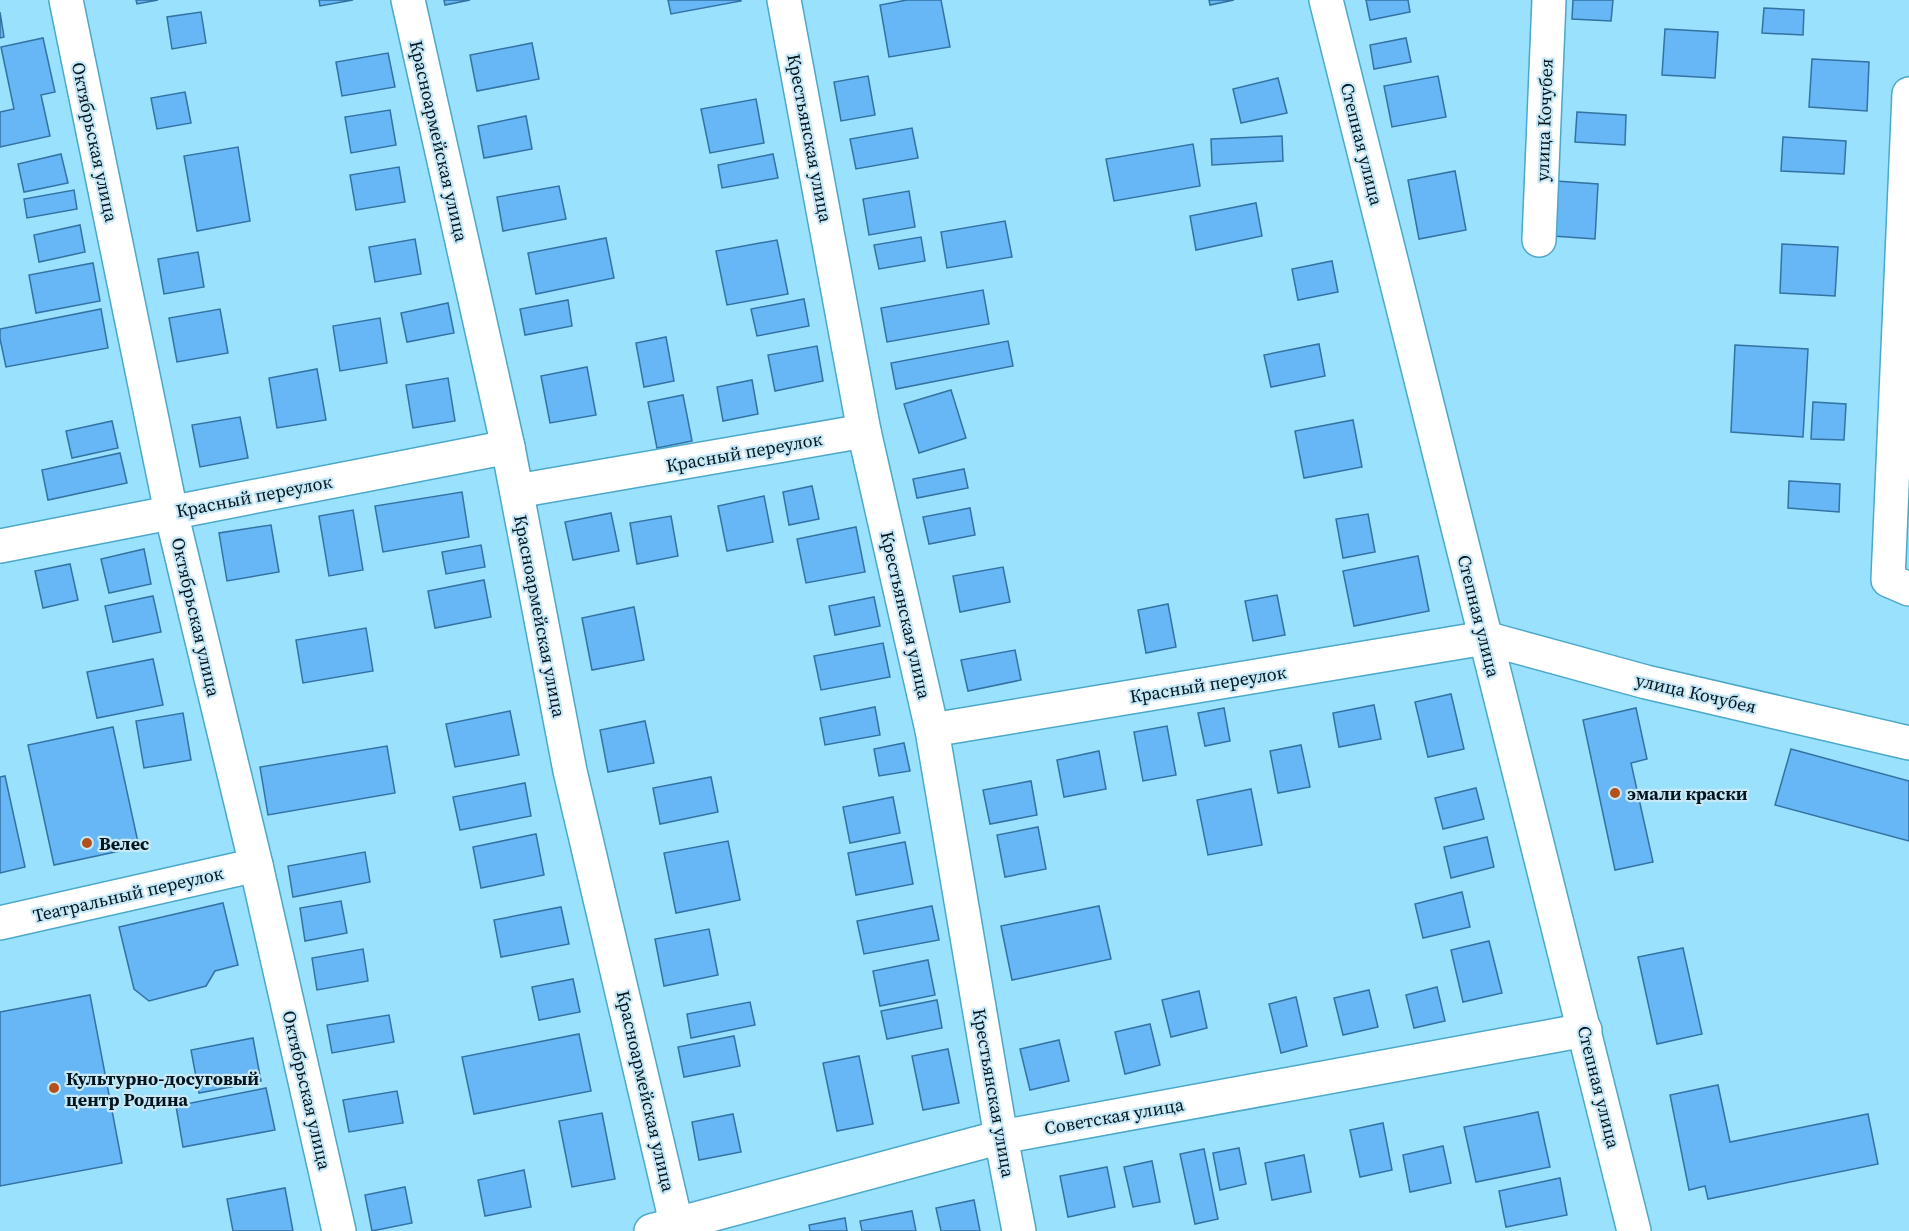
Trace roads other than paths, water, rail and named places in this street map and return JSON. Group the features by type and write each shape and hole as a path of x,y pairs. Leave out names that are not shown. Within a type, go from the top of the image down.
{"street":[{"name":"Октябрьская улица","path":"66,0 171,512 256,865 339,1231"},
{"name":"Красноармейская улица","path":"408,0 508,447 570,771 669,1229"},
{"name":"Крестьянская улица","path":"784,0 864,431 932,730 1019,1231"},
{"name":"Степная улица","path":"1326,0 1634,1231"},
{"name":"улица Кочубея","path":"1539,240 1549,0"},
{"path":"1909,94 1888,580 1909,590"},
{"name":"Красный переулок","path":"517,491 864,431"},
{"name":"Красный переулок","path":"0,546 508,447"},
{"name":"Красный переулок","path":"932,730 1485,638"},
{"name":"улица Кочубея","path":"1485,638 1646,682 1909,743"},
{"name":"Театральный переулок","path":"0,923 256,865"},
{"name":"Советская улица","path":"669,1229 1001,1137 1585,1030"}],"place":[{"name":"эмали краски","path":"1615,793"},
{"name":"Велес","path":"87,843"},
{"name":"Культурно-досуговый центр Родина","path":"54,1088"}]}
